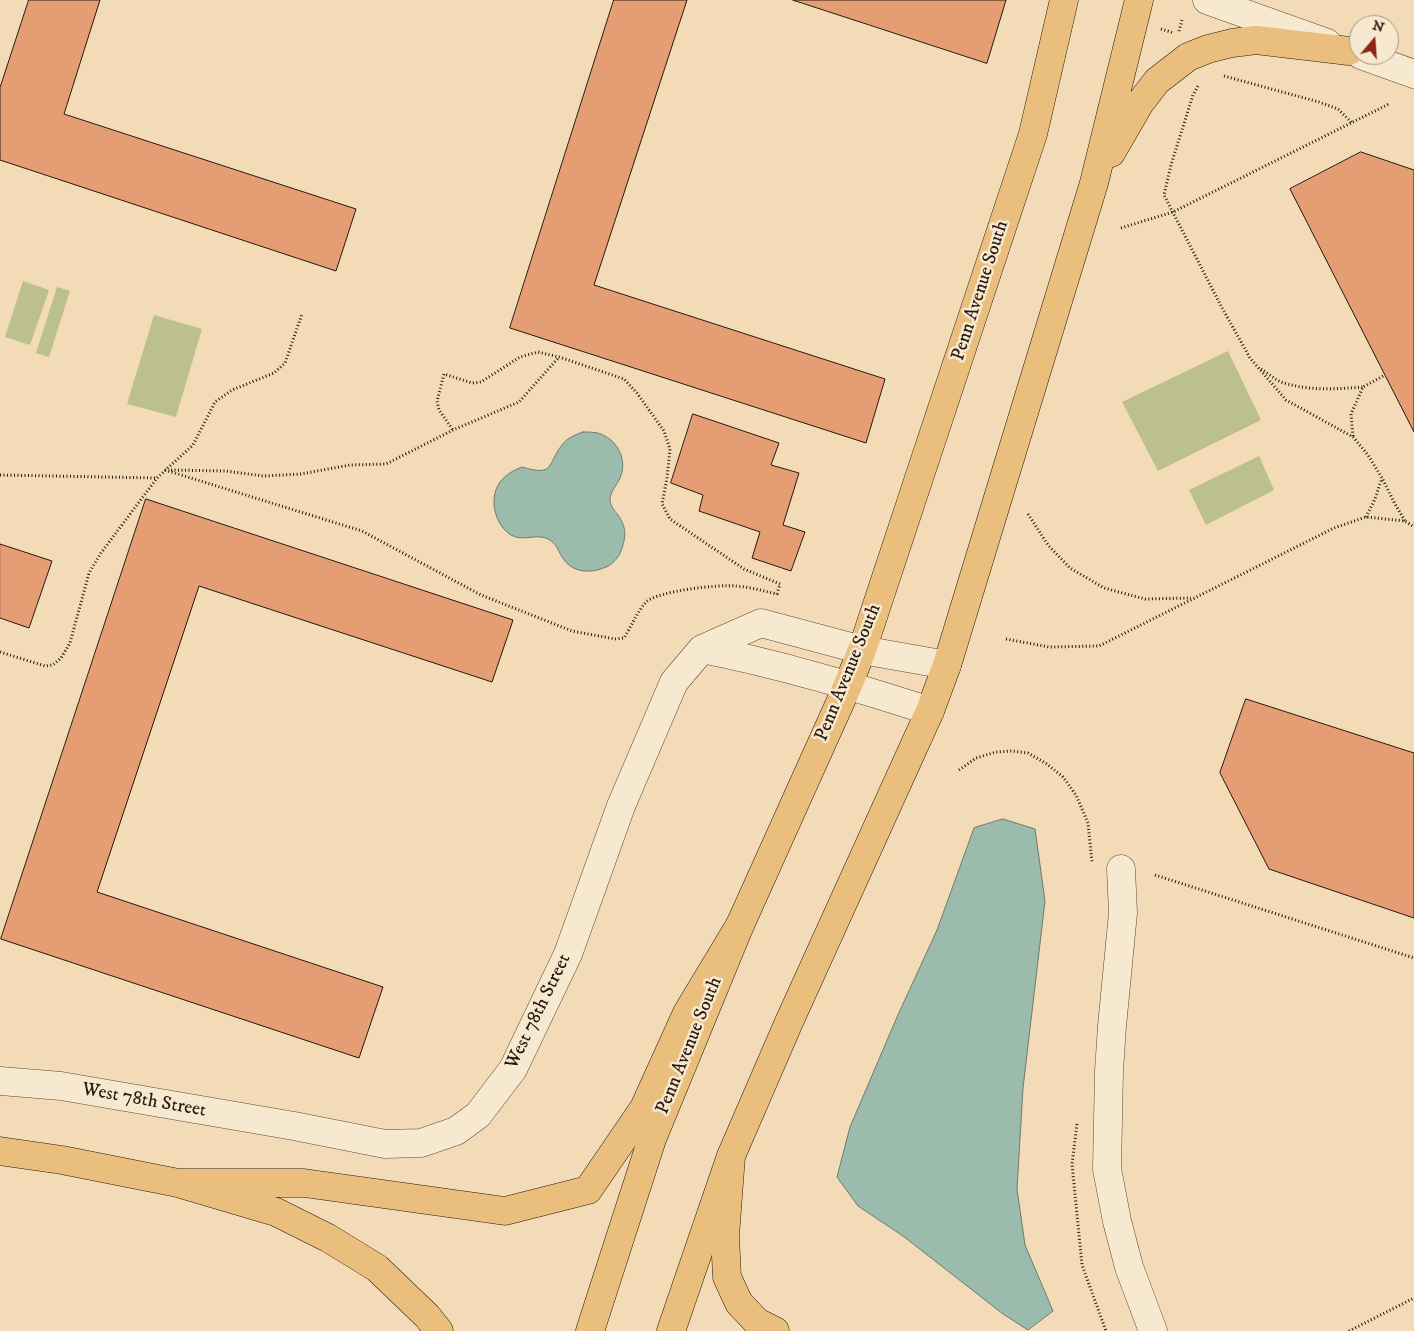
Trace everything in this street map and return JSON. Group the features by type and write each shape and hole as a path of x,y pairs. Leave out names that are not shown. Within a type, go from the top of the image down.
{"main road":[{"name":"Penn Avenue South","path":"590,1331 652,1139 740,925 862,650 1033,134 1064,0"},
{"path":"671,1331 731,1156 789,1022 930,711 948,665 1094,183 1139,0"},
{"path":"1094,183 1140,103 1157,81 1188,57 1208,49 1256,40 1349,52"},
{"path":"178,1183 304,1183 505,1211 588,1190 644,1108 687,1013 740,925"},
{"path":"0,1151 62,1160 178,1183 276,1212 328,1238 377,1268 433,1323"},
{"path":"731,1156 724,1236 727,1277 739,1303 757,1322 775,1331"}],"street":[{"path":"1207,0 1349,50"},
{"path":"1390,65 1414,74"},
{"name":"West 78th Street","path":"0,1081 61,1086 294,1126 385,1144 421,1143 456,1131 478,1115 513,1069 568,954 621,806 674,682 702,649 761,623 862,650 948,665"},
{"path":"702,649 749,658 848,684 930,711"},
{"path":"1121,869 1123,913 1109,1062 1107,1169 1117,1221 1129,1267 1153,1331"}],"path":[{"path":"1153,27 1179,34"},
{"path":"1218,76 1226,76 1338,109 1352,123"},
{"path":"1200,82 1193,95 1171,165 1164,195 1250,358 1286,400 1353,437 1368,455 1405,521 1414,527"},
{"path":"1122,228 1173,212 1389,104"},
{"path":"0,652 45,666 53,665 61,658 70,643 89,573 101,553 156,478 193,444 215,402 232,390 274,373 285,363 302,314"},
{"path":"165,470 362,531 481,595 572,631 615,639 624,638 647,602 659,596 698,588 734,585 777,594 780,584 744,569 670,519 662,504 670,449 664,431 624,378 560,357 538,352 520,357 481,382 472,383 444,374 437,401 439,410 453,430"},
{"path":"165,470 226,471 263,476 301,474 350,465 386,464 453,430 519,402 560,357"},
{"path":"1258,367 1283,383 1312,389 1336,390 1363,387 1385,375"},
{"path":"1353,437 1351,414 1363,387"},
{"path":"0,475 156,478"},
{"path":"1366,517 1382,478"},
{"path":"1028,514 1048,545 1070,568 1104,588 1145,599 1194,598"},
{"path":"1006,639 1049,647 1100,646 1334,528 1366,517 1405,521"},
{"path":"959,770 976,758 996,752 1012,751 1028,754 1046,764 1063,777 1076,795 1088,823 1092,869"},
{"path":"1156,874 1414,958"},
{"path":"1078,1116 1072,1164 1082,1265 1106,1331"},
{"path":"1349,1331 1414,1298"}],"green space":[{"path":"23,281 49,290 30,345 5,337"},
{"path":"57,287 70,291 49,357 36,353"},
{"path":"154,315 202,329 176,417 127,404"},
{"path":"1228,351 1261,420 1158,471 1122,402"},
{"path":"1259,456 1274,490 1206,525 1189,490"}],"shaded area":[{"path":"583,432 600,434 610,439 621,454 623,466 620,478 612,491 610,499 611,506 624,528 624,541 619,556 615,560 608,566 594,571 582,571 571,566 562,557 555,545 544,537 520,538 511,535 500,523 494,506 496,489 500,482 508,475 522,467 540,470 549,467 564,443 571,437"},
{"path":"1003,819 1035,829 1045,901 1023,1088 1017,1189 1025,1245 1053,1311 1028,1330 1003,1314 903,1236 858,1206 837,1177 850,1127 937,930 974,828"}],"building":[{"path":"29,0 100,0 64,114 356,209 336,271 0,160 0,88"},
{"path":"614,0 687,0 594,285 885,379 866,443 510,328"},
{"path":"793,0 1006,0 987,63"},
{"path":"1361,152 1414,170 1414,432 1290,189"},
{"path":"693,414 779,443 771,465 799,473 783,525 805,532 791,571 752,558 760,532 699,511 703,495 671,483"},
{"path":"146,499 513,620 492,682 199,586 97,892 383,987 359,1058 1,939"},
{"path":"0,544 52,561 29,628 0,618"},
{"path":"1246,699 1414,753 1414,918 1269,869 1220,773"}]}
